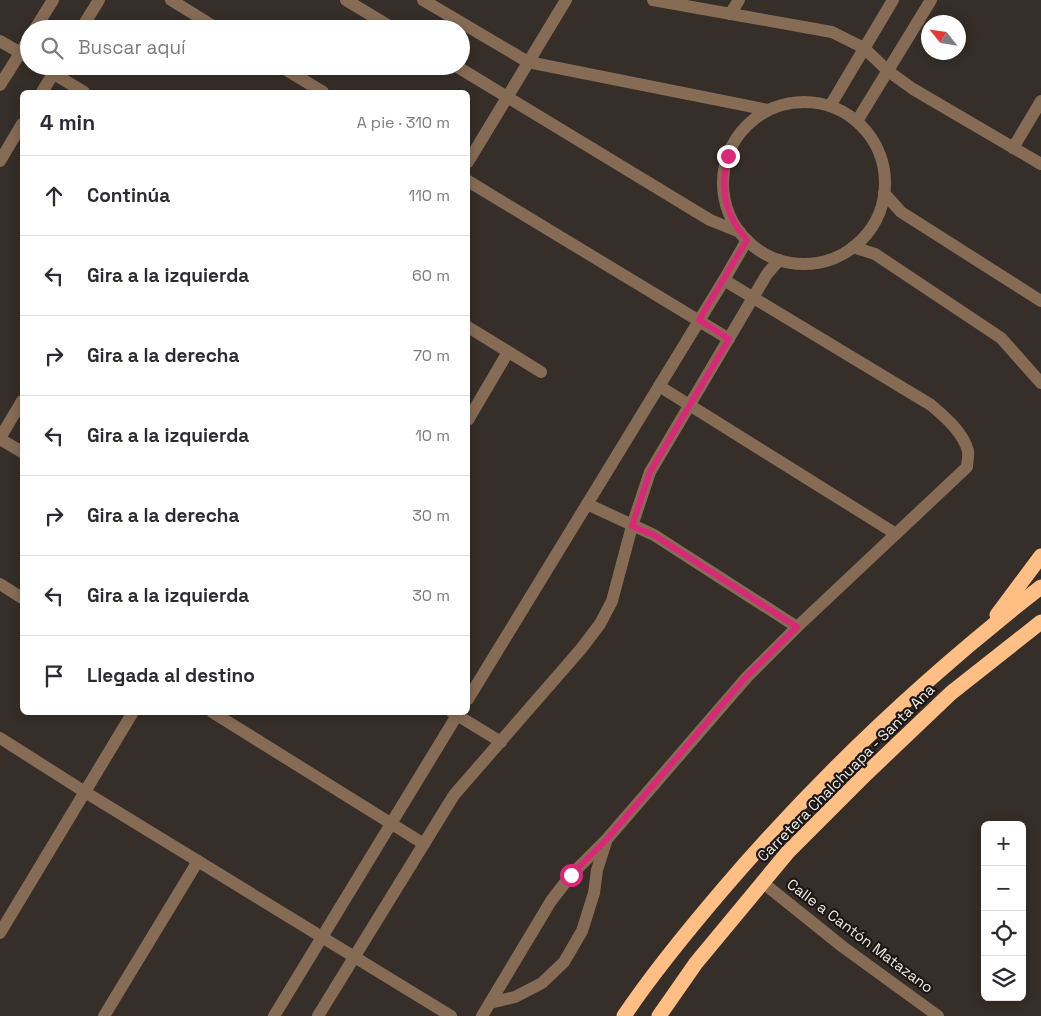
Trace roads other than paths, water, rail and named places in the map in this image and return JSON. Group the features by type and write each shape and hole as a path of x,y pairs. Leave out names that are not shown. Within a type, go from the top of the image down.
{"highway":[{"path":"988,628 1041,556"},
{"name":"Carretera Chalchuapa - Santa Ana","path":"624,1016 640,992 769,836 850,752 932,676 988,628 1041,587"},
{"name":"Carretera Chalchuapa - Santa Ana","path":"659,1016 696,963 788,852 951,693 1041,622"}],"street":[{"path":"41,20 53,0"},
{"path":"87,20 99,0"},
{"path":"171,0 203,20"},
{"path":"346,0 379,20"},
{"path":"423,0 457,20"},
{"path":"470,159 566,0"},
{"path":"653,0 832,32 864,48 913,89 1041,164"},
{"path":"730,14 739,0"},
{"path":"830,106 893,0"},
{"path":"857,122 931,0"},
{"path":"470,28 528,62 768,110"},
{"path":"0,41 20,54"},
{"path":"0,85 20,61"},
{"path":"43,90 53,75"},
{"path":"62,75 81,90"},
{"path":"295,75 320,90"},
{"path":"470,75 710,220 743,236 767,255 779,260 795,263 818,262 840,255 865,236 874,223 881,208 884,193 883,169 876,146 868,133 845,112 815,102 783,104 755,118 734,142 724,172 723,188 726,204 732,219 743,236"},
{"path":"1013,148 1041,101"},
{"path":"0,161 20,127"},
{"path":"470,182 729,339"},
{"path":"884,193 901,212 1041,301"},
{"path":"470,696 724,280 743,236"},
{"path":"853,247 875,254 1001,338 1041,383"},
{"path":"318,1016 454,795 581,650 600,624 612,601 632,526 650,472 753,297 767,274 779,260"},
{"path":"482,1016 551,901 571,875 607,839 746,677 967,467 968,452 962,439 949,421 931,405 724,280"},
{"path":"470,328 541,372"},
{"path":"470,417 508,352"},
{"path":"659,386 896,534"},
{"path":"20,404 0,438 20,451"},
{"path":"587,504 654,535 797,627"},
{"path":"0,584 20,597"},
{"path":"0,933 131,715"},
{"path":"217,715 424,844"},
{"path":"274,1016 392,824 455,715"},
{"path":"458,715 501,742"},
{"path":"0,738 451,1016"},
{"path":"490,1003 514,997 542,983 564,962 582,931 594,893 597,870 607,839"},
{"path":"104,1016 198,861"},
{"name":"Calle a Cantón Matazano","path":"762,882 843,947 938,1016"}]}
